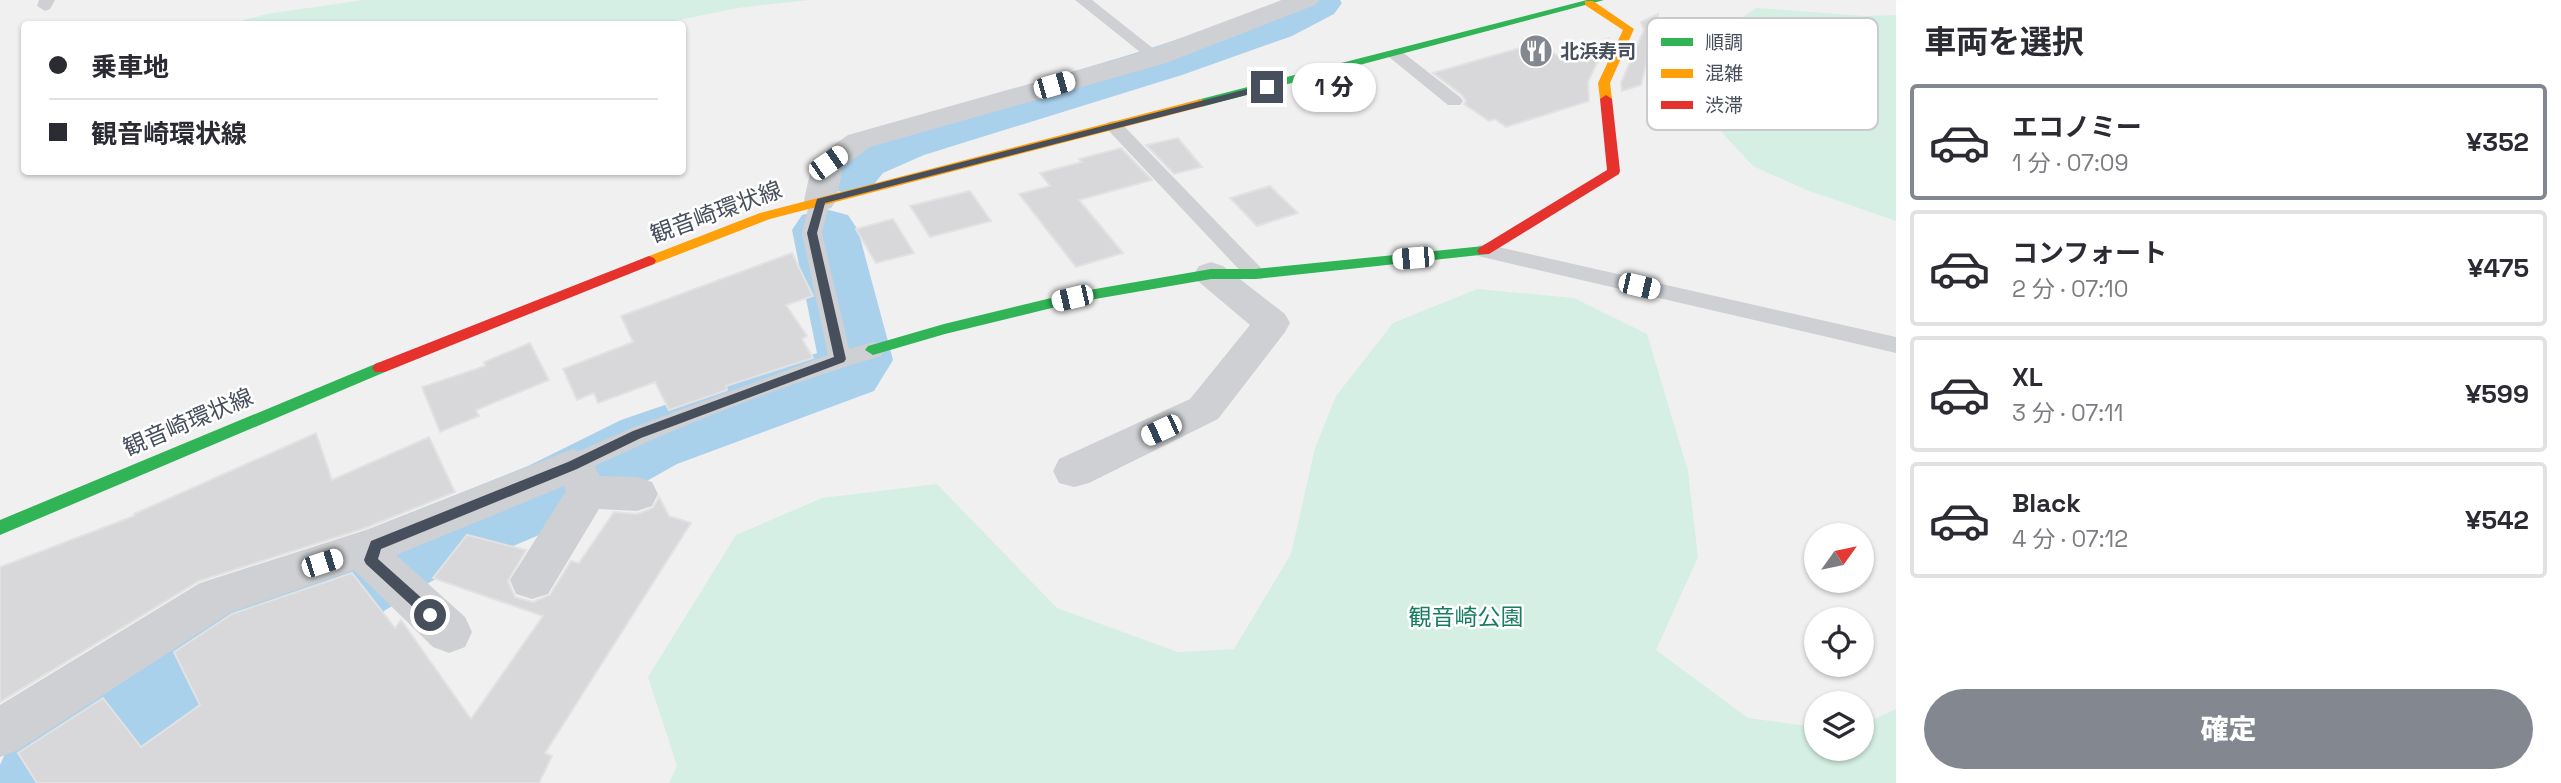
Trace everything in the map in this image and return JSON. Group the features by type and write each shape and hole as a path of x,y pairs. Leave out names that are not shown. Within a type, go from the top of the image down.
{"main road":[{"name":"観音崎環状線","path":"0,528 453,337 765,216 1594,1"},
{"path":"873,350 944,329 1072,298 1211,274 1255,274 1485,251 1614,171 1604,83 1629,29 1594,1"}],"street":[{"path":"820,201 828,163 859,141 1156,57 1306,0"},
{"path":"1074,471 1204,409 1272,323 1211,274"},
{"path":"532,579 580,479"},
{"path":"0,733 216,597 380,562 580,479 637,494"},
{"path":"380,562 449,632"}],"lane":[{"path":"1083,0 1156,57"},
{"path":"1395,54 1454,101"},
{"path":"1114,126 1255,274"},
{"path":"820,201 812,233 840,359"},
{"path":"1485,251 1896,345"},
{"path":"580,479 637,435 840,359 873,350"}],"green space":[{"path":"364,0 810,0 738,8 675,21 242,21 266,14"},
{"path":"1756,8 1865,16 1896,15 1896,221 1804,189 1753,166 1719,130 1878,130 1878,18 1741,18"},
{"name":"観音崎公園","path":"1477,289 1574,298 1647,334 1688,471 1698,557 1656,650 1748,718 1804,725 1804,761 1874,761 1874,719 1896,709 1896,783 669,783 677,766 648,677 736,535 822,498 937,484 1057,608 1178,652 1234,649 1291,554 1315,448 1336,396 1393,323"}],"building":[{"path":"1647,19 1647,60 1641,85 1622,91 1621,83 1644,30 1641,22"},
{"path":"1608,39 1588,82 1589,101 1506,127 1495,119 1489,121 1464,104 1466,101 1462,95 1433,73 1537,43 1565,60"},
{"path":"1178,138 1202,167 1174,174 1146,145"},
{"path":"1121,148 1152,180 1079,200 1123,253 1076,267 1019,194 1050,186 1040,173"},
{"path":"1270,186 1298,213 1257,226 1230,198"},
{"path":"970,191 991,221 930,237 910,206"},
{"path":"893,219 914,253 876,263 856,229"},
{"path":"792,253 813,296 786,305 807,336 802,339 813,358 726,386 727,390 669,410 655,382 598,403 594,393 577,400 563,369 633,342 621,316"},
{"path":"530,343 549,380 476,410 479,416 440,432 422,387 485,366 484,362"},
{"path":"316,433 332,480 429,437 455,492 365,528 199,581 0,702 0,567 134,516"},
{"path":"659,497 669,516 691,523 545,753 552,756 539,783 37,783 18,753 103,698 141,747 200,705 174,652 232,614 352,573 395,628 401,620 471,719 543,616 433,578 467,535 526,550 508,581 515,597 533,602 550,595 571,561 579,563 614,512 637,514 653,508"}],"waterway":[{"path":"849,175 861,160 903,142 1162,63 1273,25 1316,3"},
{"path":"44,783 141,708 401,555 558,490 649,442 847,371 856,360 825,230"}],"traffic: fast":[{"path":"1201,103 1599,0"},
{"path":"873,350 944,329 1072,298 1211,274 1255,274 1484,251"},
{"path":"0,528 380,368"}],"traffic: slow":[{"path":"1589,3 1629,29 1604,83 1606,99"},
{"path":"649,261 765,216 1201,103"}],"traffic: jam":[{"path":"1484,251 1614,171 1606,99"},
{"path":"380,368 649,261"}],"place":[{"name":"北浜寿司","path":"1536,51"}],"route":[{"path":"430,615 371,560 375,545 573,465 637,435 840,359 812,233 820,201 1267,87"}]}
